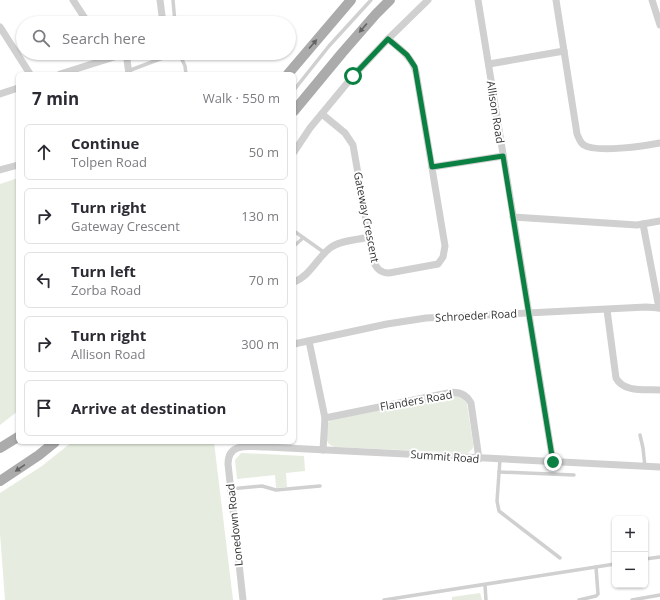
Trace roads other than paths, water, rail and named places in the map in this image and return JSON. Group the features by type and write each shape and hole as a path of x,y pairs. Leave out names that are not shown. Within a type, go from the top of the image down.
{"main road":[{"path":"290,72 351,0"},
{"path":"296,109 342,53 390,0"},
{"path":"0,448 16,438"},
{"path":"0,481 53,444"}],"street":[{"path":"73,0 83,16"},
{"path":"160,0 162,16"},
{"path":"296,149 310,128 353,76 428,0"},
{"name":"Allison Road","path":"478,0 553,462"},
{"path":"556,0 577,134 582,144 591,148 627,148 660,143"},
{"path":"652,0 660,25"},
{"path":"0,27 16,52"},
{"name":"Gateway Crescent","path":"322,114 345,133 353,145 375,265 385,273 394,273 434,266 441,261 445,253 445,246 415,67 407,55 388,39"},
{"path":"489,64 564,51"},
{"path":"21,60 29,72"},
{"path":"65,72 96,60"},
{"path":"127,60 129,72"},
{"path":"0,94 16,89"},
{"path":"432,167 503,156"},
{"path":"0,170 16,166"},
{"path":"513,217 643,224 660,221"},
{"path":"643,224 659,308"},
{"path":"296,281 306,275 332,246 339,243 369,237"},
{"name":"Schroeder Road","path":"296,344 413,319 646,307 659,308"},
{"path":"607,310 616,378 618,382 631,388 660,390"},
{"path":"309,341 325,418 323,450"},
{"name":"Flanders Road","path":"325,418 448,393 458,393 465,396 471,403 479,459"},
{"name":"Summit Road","path":"231,451 245,446 660,467"},
{"name":"Lonedown Road","path":"231,451 228,457 230,489 243,600"}],"lane":[{"path":"173,0 174,16"},
{"path":"296,87 329,46 371,0"},
{"path":"129,72 160,60"},
{"path":"182,60 186,72"},
{"path":"296,233 325,253"},
{"path":"296,244 303,238"},
{"path":"640,435 645,467"},
{"path":"500,460 497,501 499,511 560,558"},
{"path":"499,472 574,475"},
{"path":"230,489 262,486 277,490 320,486"},
{"path":"648,559 660,557"},
{"path":"384,600 612,564"},
{"path":"579,600 596,596 598,594 596,567"},
{"path":"485,585 486,600"},
{"path":"632,600 660,595"}]}
